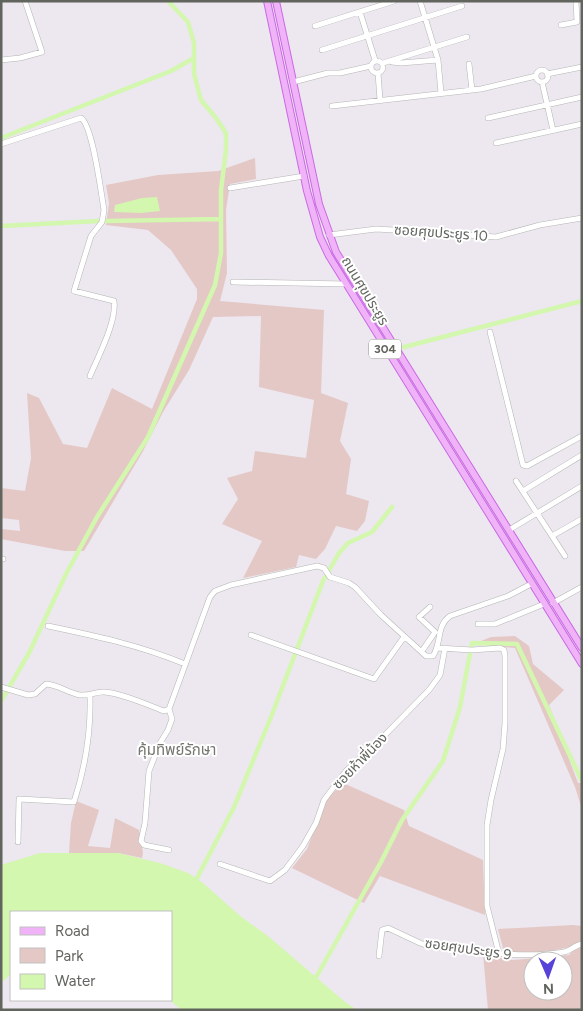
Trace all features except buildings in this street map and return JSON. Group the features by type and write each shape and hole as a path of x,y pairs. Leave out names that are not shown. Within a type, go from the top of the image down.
{"main road":[{"name":"ถนนศุขประยูร","path":"267,1 304,176 320,237 329,256 582,664"},
{"name":"ถนนศุขประยูร","path":"276,1 319,204 336,252 582,648"},
{"path":"277,46 285,44"},
{"path":"502,535 509,530"}],"street":[{"path":"1,60 20,58 42,52 25,1"},
{"path":"315,26 394,1"},
{"path":"420,1 438,60 441,93"},
{"path":"561,25 577,22 576,1"},
{"path":"322,50 462,6"},
{"path":"360,12 375,60"},
{"path":"375,60 380,60 383,63 390,62 467,37"},
{"path":"293,82 327,77 370,66 375,60"},
{"path":"390,62 438,60"},
{"path":"378,73 383,69 383,63"},
{"path":"469,64 472,90"},
{"path":"370,66 372,70 378,73"},
{"path":"332,106 472,90 536,76 537,72 542,70 547,74 582,67"},
{"path":"378,73 380,100"},
{"path":"542,82 546,80 547,74"},
{"path":"536,76 538,81 542,82 553,130"},
{"path":"488,118 582,97"},
{"path":"1,144 81,118 86,121 104,210 102,222 91,236 74,291 114,301 115,309 104,343 90,376"},
{"path":"496,142 582,124"},
{"path":"230,188 304,176"},
{"name":"ซอยศุขประยูร 10","path":"329,235 385,230 496,237 540,225 582,218"},
{"path":"233,282 346,284"},
{"path":"490,332 521,464 527,466 582,436"},
{"path":"523,491 582,456"},
{"path":"516,481 565,556"},
{"path":"509,530 582,486"},
{"path":"552,536 582,519"},
{"path":"169,850 144,845 141,841 145,823 149,771 160,742 168,730 172,719 169,709 210,597 215,591 317,566 324,568 330,577 355,587 404,637 429,657 433,656 438,648 438,633 419,617 430,607"},
{"path":"422,651 438,633 444,621 450,616 508,596 532,584"},
{"path":"553,603 582,587"},
{"path":"478,624 495,624 544,604"},
{"path":"48,626 94,635 150,650 185,664"},
{"path":"251,636 374,679 404,637"},
{"path":"438,648 472,650 500,648 504,650 505,723 503,749 487,825 487,906 500,954"},
{"name":"ซอยห้าพี่น้อง","path":"220,864 270,881 285,870 303,846 324,800 346,771 382,738 429,690 440,675 445,648"},
{"path":"1,687 16,692 35,694 46,684 53,684 77,694 90,696 102,692 164,711 169,709"},
{"path":"18,842 19,799 74,802 86,751 90,696"},
{"name":"ซอยศุขประยูร 9","path":"379,956 382,930 388,928 420,944 431,947 515,956 567,951 576,945 582,944"}],"green space":[{"path":"255,158 256,179 230,184 226,210 227,273 220,301 324,310 321,393 348,403 340,441 351,459 346,494 369,501 365,521 357,531 336,526 325,549 316,559 299,555 296,567 243,578 262,541 222,524 238,499 227,478 252,471 255,451 306,458 314,400 259,387 261,316 213,317 189,370 84,551 65,551 1,539 1,529 20,531 19,520 1,518 1,488 25,491 31,458 27,393 39,398 63,444 87,448 112,388 152,409 197,299 197,289 171,250 148,230 106,225 109,203 106,185 158,175 218,171"},
{"path":"515,636 529,646 533,664 564,690 549,705 578,783 582,783 582,809 575,787 515,648 474,644 491,637"},
{"path":"343,783 404,810 409,826 483,860 485,915 380,876 364,903 292,868 307,849 325,801"},
{"path":"76,801 99,810 88,846 110,848 115,818 139,830 143,853 142,858 118,853 69,853 71,823"},
{"path":"582,926 582,943 554,950 523,951 523,953 504,952 498,929"},
{"path":"582,948 582,1010 488,1010 483,954 513,960 523,959 523,1001 573,1001 572,951"}],"water":[{"path":"157,197 160,211 141,213 114,212 115,205 142,198"},
{"path":"40,853 118,853 160,863 188,873 203,883 239,915 269,937 345,1002 357,1010 182,1010 170,1001 172,1001 172,911 10,911 10,975 1,983 1,865"}],"waterway":[{"path":"1,701 29,653 66,574 97,517 148,437 215,285 221,253 221,190 226,133 201,100 194,74 194,43 188,22 168,1"},
{"path":"1,138 171,71 194,58"},
{"path":"106,221 221,219"},
{"path":"1,226 99,221"},
{"path":"404,347 582,301"},
{"path":"195,882 234,807 323,581 339,553 348,543 372,532 392,507"},
{"path":"314,981 381,862 402,820 443,761 460,707 472,643 517,644 582,781"}],"district":[{"name":"คุ้มทิพย์รักษา","path":"177,750"}]}
